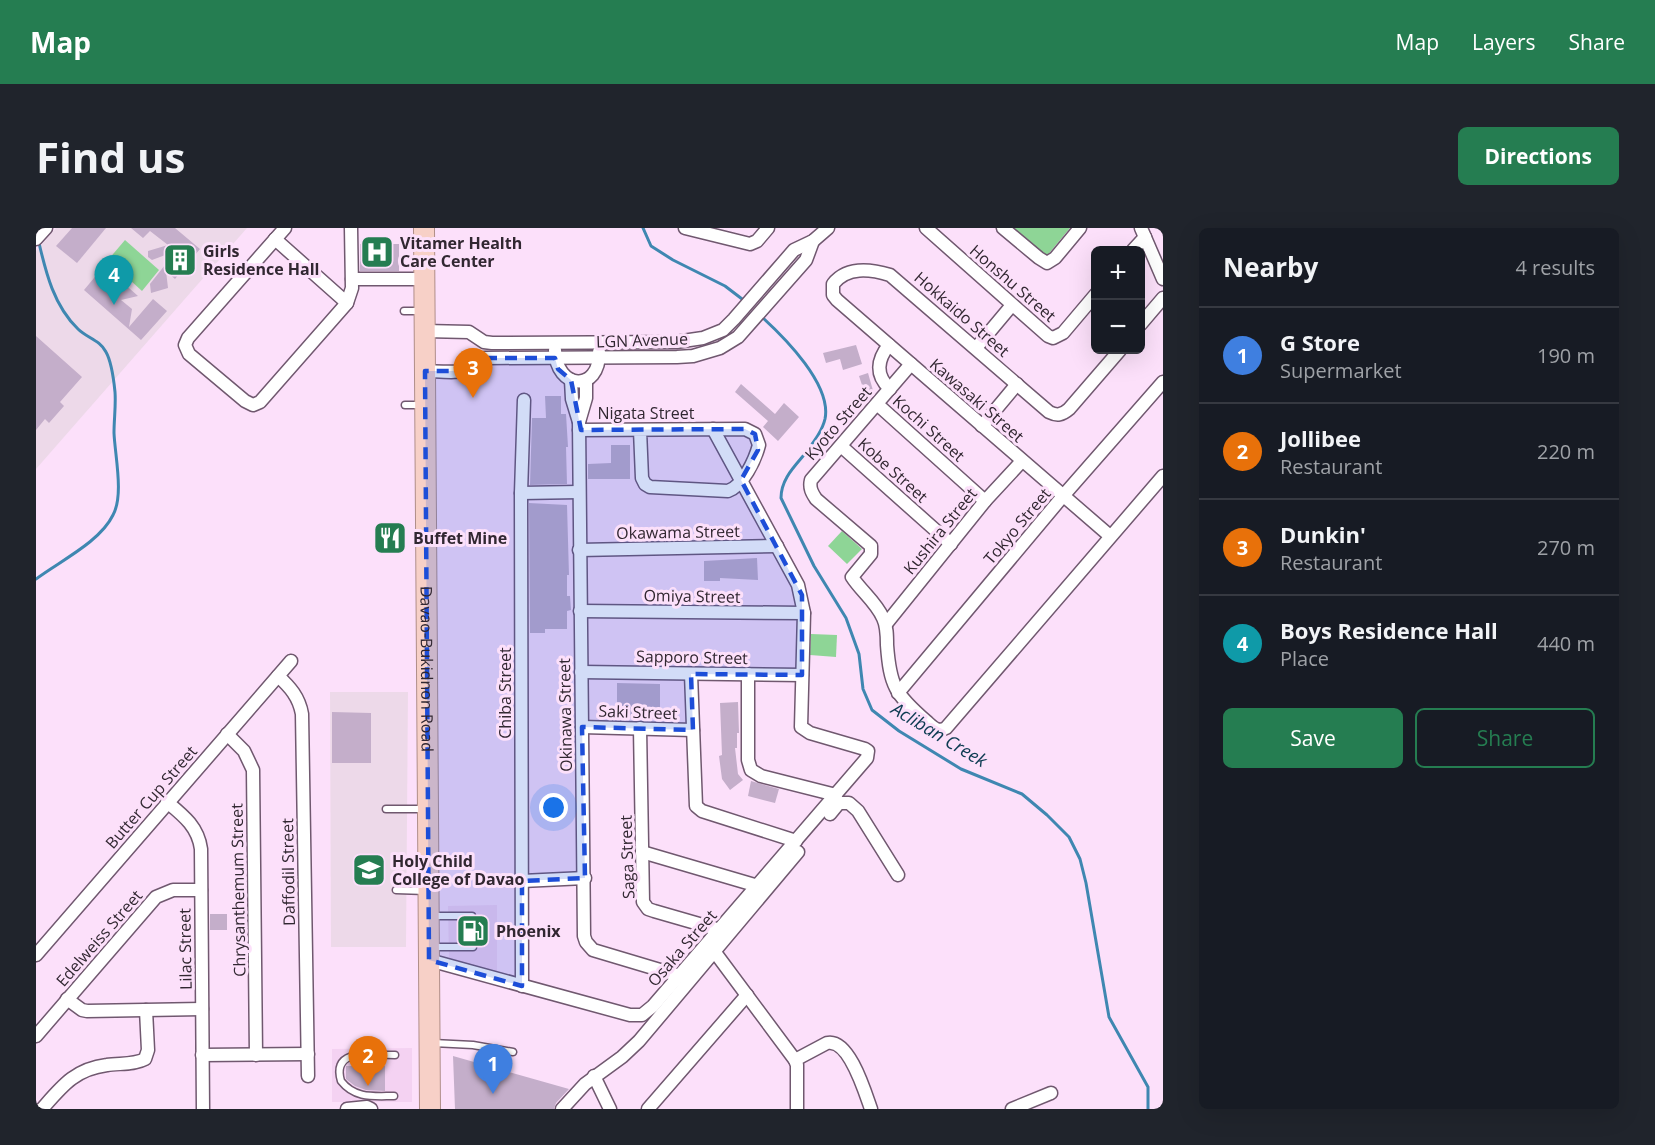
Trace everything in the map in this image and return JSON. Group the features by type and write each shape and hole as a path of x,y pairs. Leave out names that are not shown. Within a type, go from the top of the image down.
{"highway":[{"name":"Davao-Bukidnon Road","path":"424,228 430,1109"}],"street":[{"path":"36,239 46,228"},
{"path":"285,228 188,338 185,345 189,354 249,404 257,404 347,303 352,288 351,228"},
{"path":"692,229 746,244 753,243 768,228"},
{"name":"LGN Avenue","path":"425,321 464,331 492,344 668,342 703,338 723,330 794,250 813,241 828,228"},
{"name":"Honshu Street","path":"926,228 1042,332 1053,338 1062,333 1091,299"},
{"path":"1003,228 1047,262 1055,258 1080,228"},
{"path":"1135,246 1143,232"},
{"path":"1143,232 1163,279"},
{"path":"275,239 347,303"},
{"name":"LGN Avenue","path":"425,371 464,371 485,358 693,356 720,348 746,329 806,260 813,241"},
{"name":"Hokkaido Street","path":"833,284 840,276 855,270 879,271 890,275 1049,412 1060,415 1069,409 1117,354"},
{"path":"352,279 425,279"},
{"name":"Kawasaki Street","path":"833,284 833,295 837,300 1110,536"},
{"path":"1145,319 1163,298"},
{"path":"976,348 1012,305"},
{"path":"723,330 731,342"},
{"path":"476,336 476,364"},
{"path":"668,342 668,357"},
{"path":"555,343 558,369 571,380 586,380 594,375 599,358 599,343"},
{"path":"889,345 882,353 878,366 882,380 890,389"},
{"name":"Kyoto Street","path":"910,364 811,480 811,490 816,499 871,546 871,554 852,577 879,611 885,624 890,675 898,693 933,727 942,730 946,728 1110,536"},
{"path":"571,380 572,399 579,426"},
{"path":"579,426 586,398 586,380"},
{"name":"Tokyo Street","path":"898,693 1063,496 1163,382"},
{"path":"982,426 1017,384"},
{"name":"Chiba Street","path":"522,986 521,493 524,400"},
{"name":"Kochi Street","path":"877,404 985,501"},
{"name":"Nigata Street","path":"579,426 640,430 746,429 758,437 758,450 741,480"},
{"name":"Okinawa Street","path":"579,426 584,936 588,946 599,952 680,976"},
{"path":"713,429 798,585 804,613 802,675"},
{"path":"640,430 642,478 650,487 728,491 737,486 741,480"},
{"name":"Kobe Street","path":"841,446 951,544"},
{"name":"Kushira Street","path":"885,624 985,501 1022,461"},
{"path":"1110,536 1163,476"},
{"path":"521,493 579,492"},
{"name":"Okawama Street","path":"579,550 777,546"},
{"name":"Omiya Street","path":"580,611 804,613"},
{"name":"Butter Cup Street","path":"36,955 291,661"},
{"name":"Sapporo Street","path":"581,672 802,675"},
{"path":"691,674 694,801 698,809 796,841"},
{"path":"748,674 748,760 751,770 761,776 836,795"},
{"name":"Osaka Street","path":"429,953 455,967 522,986 637,1016 648,1012 867,758 868,751 861,746 804,730 800,723 802,675"},
{"name":"Daffodil Street","path":"278,676 294,693 300,703 302,714 308,1076"},
{"name":"Saki Street","path":"582,727 693,730"},
{"name":"Saga Street","path":"640,728 642,897 645,906 654,911 720,930"},
{"name":"Chrysanthemum Street","path":"227,734 244,751 253,770 256,1055"},
{"name":"Lilac Street","path":"167,802 192,824 201,849 203,1109"},
{"path":"562,1109 594,1076 622,1057 639,1041 839,803 849,803 858,811 898,875"},
{"path":"642,852 758,886"},
{"path":"522,881 585,878"},
{"name":"Edelweiss Street","path":"36,1036 156,897 173,890 201,890"},
{"path":"714,951 795,1060 797,1109"},
{"path":"648,1109 747,995"},
{"path":"67,999 87,1011 202,1009"},
{"path":"42,1109 62,1085 80,1073 106,1065 145,1059 148,1050 146,1010"},
{"path":"795,1060 827,1043 840,1045 849,1056 872,1109"},
{"path":"202,1055 308,1054"},
{"path":"594,1076 610,1109"},
{"path":"1012,1109 1051,1093"},
{"path":"347,1109 367,1107 371,1109"}],"lane":[{"path":"405,311 425,321"},
{"path":"405,405 426,405"},
{"path":"386,809 428,809"},
{"path":"396,890 429,891"},
{"path":"429,916 472,916 473,925"},
{"path":"429,953 473,947 473,937"},
{"path":"430,1043 473,1045 513,1052"},
{"path":"394,1096 358,1095 341,1081 339,1066 343,1060 353,1056 395,1055"}],"highlighted area":[{"path":"485,358 555,358 558,369 571,380 581,430 745,429 755,434 758,450 741,480 802,595 802,675 691,674 693,730 582,727 585,878 522,881 522,986 429,960 425,371 464,371"}],"shaded area":[{"path":"56,228 247,228 36,469 36,251"},
{"name":"Holy Child College of Davao","path":"330,692 408,692 406,947 331,947"},
{"path":"497,905 497,972 449,959 448,906"},
{"path":"412,1048 412,1102 332,1102 332,1049"}],"green space":[{"path":"1013,228 1070,228 1046,257"},
{"path":"125,240 159,270 142,291 108,260"},
{"path":"842,531 862,549 847,564 828,546"},
{"path":"811,634 837,635 836,657 810,655"}],"building":[{"path":"72,228 106,228 77,263 56,246"},
{"name":"Girls Residence Hall","path":"131,228 175,228 200,249 175,279 166,271 168,288 151,293 150,284 176,251 152,260 148,257 148,251 168,245 150,231 143,238"},
{"name":"Vitamer Health Care Center","path":"360,244 399,244 399,271 360,271"},
{"path":"104,266 138,296 121,300 132,309 129,327 153,299 167,311 141,340 84,290"},
{"path":"36,336 82,377 60,402 64,406 49,423 45,419 36,430"},
{"path":"856,345 862,364 843,370 840,359 826,363 823,353"},
{"path":"868,373 874,394 866,397 859,376"},
{"path":"741,384 775,414 784,403 799,417 778,441 763,427 768,421 735,392"},
{"path":"545,396 561,396 561,414 566,414 567,484 530,485 532,418 546,418"},
{"path":"611,445 630,445 630,479 588,479 588,464 611,463"},
{"path":"529,503 567,505 569,575 567,575 567,596 570,596 571,610 567,611 567,629 545,629 545,633 530,633"},
{"path":"757,558 758,580 720,578 720,581 704,581 704,561"},
{"path":"617,683 660,684 660,719 617,718"},
{"path":"738,702 739,733 737,733 737,748 735,748 738,774 743,780 730,790 722,779 719,756 722,755 720,703"},
{"path":"332,712 371,713 371,763 332,763"},
{"path":"751,781 779,789 775,803 748,796"},
{"path":"210,914 227,914 227,930 210,930"},
{"name":"Phoenix","path":"486,924 486,937 478,937 472,932 468,937 461,937 460,925 468,925 469,929 473,930 477,929 478,925"},
{"path":"453,1056 569,1089 556,1103 554,1109 455,1109"},
{"path":"346,1066 385,1066 385,1091 366,1090 355,1086 346,1079"}],"waterway":[{"name":"Acliban Creek","path":"643,228 651,246 673,260 725,286 746,302"},
{"path":"36,579 99,534 113,515 118,497 114,433 115,392 109,361 103,348 78,329 57,300 39,243"},
{"name":"Acliban Creek","path":"762,317 805,363 821,392 825,406 824,424 788,475 781,498 814,566 846,618 859,654 863,689 872,710 899,731 961,769 1022,794 1069,837 1080,859 1086,883 1109,1017 1148,1087 1148,1109"}],"place":[{"name":"Vitamer Health Care Center","path":"377,252"},
{"name":"Girls Residence Hall","path":"180,260"},
{"name":"Boys Residence Hall","path":"114,305"},
{"name":"Dunkin'","path":"473,398"},
{"name":"Buffet Mine","path":"390,538"},
{"name":"Holy Child College of Davao","path":"369,870"},
{"name":"Phoenix","path":"473,931"},
{"name":"Jollibee","path":"368,1086"},
{"name":"G Store","path":"493,1094"}]}
